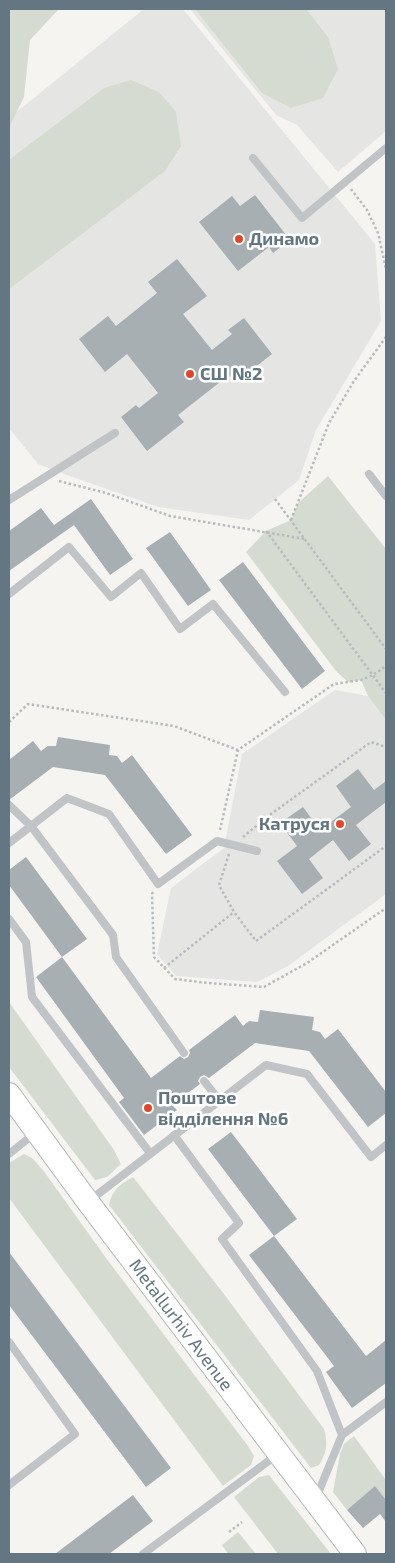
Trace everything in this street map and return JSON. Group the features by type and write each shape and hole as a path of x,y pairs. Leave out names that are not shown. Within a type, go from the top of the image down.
{"street":[{"name":"Metallurhiv Avenue","path":"9,1094 88,1202 355,1554"}],"lane":[{"path":"253,158 302,218 386,148"},
{"path":"9,500 115,433"},
{"path":"369,474 386,496"},
{"path":"9,594 69,547 110,597 141,573 180,628 213,604 285,692"},
{"path":"9,843 67,798 109,814 158,884 217,841 257,851"},
{"path":"9,805 31,826 113,935 116,957 184,1053"},
{"path":"9,919 26,942 32,997 150,1153"},
{"path":"88,1202 266,1065 307,1074 371,1157 386,1146"},
{"path":"204,1081 220,1100"},
{"path":"9,1154 36,1131"},
{"path":"174,1135 240,1223 222,1239 317,1371 342,1435"},
{"path":"9,1342 75,1434 9,1485"},
{"path":"315,1500 342,1435 386,1402"},
{"path":"143,1554 278,1454"}],"path":[{"path":"345,182 367,210 378,233 386,269"},
{"path":"291,520 328,423 354,381 386,338"},
{"path":"45,477 106,493 170,516 305,539"},
{"path":"276,499 386,649"},
{"path":"266,531 386,693"},
{"path":"217,841 238,750 334,684 361,680 373,676 386,666"},
{"path":"9,722 28,704 174,726 238,750"},
{"path":"386,747 371,742 271,814 234,844 228,856 219,885 234,912 256,941 386,846"},
{"path":"158,884 152,894 154,957 175,979 208,984 264,987 307,963 386,908"},
{"path":"164,968 234,912"},
{"path":"229,1532 242,1522"}],"shaded area":[{"path":"9,9 59,9 30,40 24,97 9,128"},
{"path":"144,9 183,9 375,244 381,321 316,430 299,480 249,520 158,507 64,474 38,464 9,428 9,118"},
{"path":"190,9 386,9 386,131 338,172 297,125 276,115"},
{"path":"195,9 306,9 328,37 338,69 323,98 291,108 262,93"},
{"path":"131,80 159,92 176,112 181,146 165,171 9,289 9,160 104,88"},
{"path":"328,476 386,549 386,720 368,696 361,680 348,682 336,671 246,552 266,531 291,520 298,503"},
{"path":"335,690 368,696 386,720 386,894 288,966 257,982 176,976 157,954 171,888 224,848 242,754"},
{"path":"9,1002 114,1150 121,1164 107,1177 95,1180 9,1067"},
{"path":"24,1154 32,1158 43,1170 106,1258 254,1456 251,1465 223,1486 9,1198 9,1163"},
{"path":"133,1177 227,1298 324,1429 326,1448 319,1465 311,1468 109,1205 112,1195 117,1188"},
{"path":"354,1436 386,1480 386,1500 375,1487 347,1510 333,1492 340,1454 344,1444"},
{"path":"269,1475 331,1554 278,1554 234,1497 259,1477"},
{"path":"238,1532 256,1554 228,1554 222,1545"}],"building":[{"path":"255,195 290,240 273,253 269,247 238,271 199,222 232,196 240,206"},
{"path":"177,259 207,296 183,314 212,350 232,334 228,330 244,318 272,354 235,383 229,375 178,415 184,422 147,451 121,417 136,405 139,408 158,393 127,354 105,372 79,339 108,316 116,326 157,293 148,282"},
{"path":"91,499 133,559 110,575 74,525 9,571 9,531 41,508 54,525"},
{"path":"170,532 211,590 188,606 146,548"},
{"path":"243,562 325,671 302,689 219,580"},
{"path":"58,737 110,745 109,755 117,756 122,763 132,755 192,835 166,854 105,775 53,767 9,800 9,760 33,741 41,751 48,746 56,746"},
{"path":"358,769 374,790 386,781 386,802 356,825 371,844 349,861 333,840 309,859 323,878 302,894 277,861 297,846 280,823 303,807 320,830 351,807 336,786"},
{"path":"26,857 87,939 62,957 9,885 9,870"},
{"path":"62,957 151,1078 180,1056 184,1059 188,1057 189,1050 235,1015 243,1026 249,1021 258,1022 260,1010 314,1017 312,1030 320,1032 325,1039 338,1029 386,1092 386,1113 368,1127 309,1051 255,1043 209,1078 204,1075 200,1077 198,1081 200,1084 172,1105 177,1110 144,1135 119,1102 124,1098 36,977"},
{"path":"231,1132 297,1219 274,1236 208,1149"},
{"path":"274,1236 366,1356 386,1340 386,1383 352,1408 326,1372 334,1366 249,1255"},
{"path":"9,1252 171,1468 146,1487 9,1305"},
{"path":"375,1486 386,1500 386,1522 380,1514 363,1528 347,1510"},
{"path":"133,1495 153,1521 109,1554 55,1554"}],"place":[{"name":"Динамо","path":"239,239"},
{"name":"СШ №2","path":"190,374"},
{"name":"Катруся","path":"340,824"},
{"name":"Поштове відділення №6","path":"148,1108"}]}
